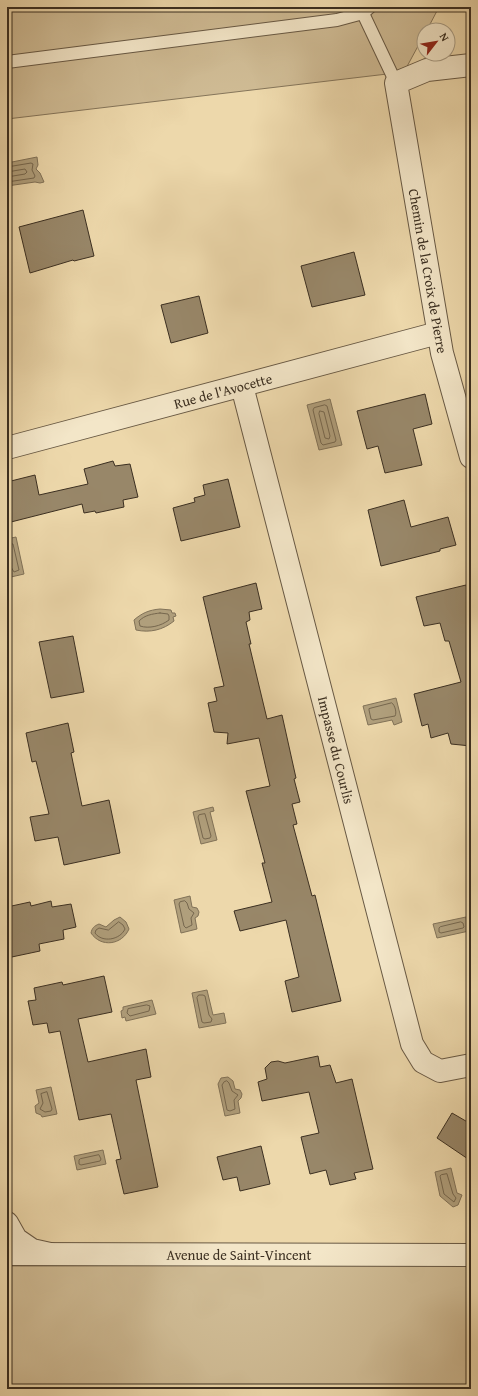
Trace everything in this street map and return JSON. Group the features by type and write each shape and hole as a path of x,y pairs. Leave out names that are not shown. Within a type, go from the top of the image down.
{"street":[{"path":"396,83 427,70 471,66"},
{"name":"Chemin de la Croix de Pierre","path":"396,83 438,333 442,353 471,458"},
{"name":"Rue de l'Avocette","path":"7,448 438,333"},
{"name":"Impasse du Courlis","path":"242,386 412,1044 423,1062 440,1071 471,1065"},
{"path":"7,1223 16,1239 32,1250 51,1254"},
{"name":"Avenue de Saint-Vincent","path":"7,1254 471,1255"}],"lane":[{"path":"7,62 337,20 364,9 396,83"}],"shaded area":[{"path":"7,7 439,7 431,22 416,22 416,50 404,72 7,119"},
{"path":"7,1266 471,1266 471,1389 7,1389"}],"water":[{"path":"37,157 38,165 36,169 40,173 44,182 7,186 7,163"},
{"path":"330,399 342,445 319,450 307,405"},
{"path":"16,537 24,574 11,577 7,562 7,539"},
{"path":"160,609 171,610 172,613 175,613 176,616 173,617 174,621 165,627 156,630 136,630 134,620 146,612"},
{"path":"396,698 402,722 394,725 392,720 368,725 363,706"},
{"path":"213,807 214,811 210,812 217,840 201,844 193,812"},
{"path":"190,896 192,907 197,908 199,912 198,916 195,918 197,929 181,933 174,900"},
{"path":"120,917 126,922 129,929 122,938 117,941 106,943 95,938 91,933 93,928 99,924 106,927"},
{"path":"466,917 469,931 437,938 433,924"},
{"path":"207,990 213,1015 224,1013 226,1023 199,1028 192,993"},
{"path":"152,1000 156,1014 126,1021 125,1017 122,1018 121,1011 123,1010 123,1007"},
{"path":"228,1077 233,1081 235,1089 240,1090 242,1094 238,1101 240,1113 225,1116 218,1084 221,1078"},
{"path":"51,1087 57,1114 42,1117 36,1113 35,1106 39,1103 36,1090"},
{"path":"103,1150 106,1164 77,1170 74,1156"},
{"path":"451,1168 457,1193 462,1195 458,1205 453,1207 440,1196 435,1172"}],"building":[{"path":"83,210 94,256 73,260 30,273 19,227"},
{"path":"354,252 365,295 312,307 301,266"},
{"path":"199,296 208,333 171,343 161,305"},
{"path":"425,394 432,424 413,429 422,465 385,473 378,446 367,449 357,411"},
{"path":"113,461 115,466 130,464 138,497 123,500 124,507 96,513 95,511 84,513 82,504 7,523 7,482 35,475 39,495 88,484 84,469"},
{"path":"228,479 240,527 181,541 173,508 195,502 194,498 205,495 203,485"},
{"path":"404,500 411,527 448,517 456,545 440,549 440,551 381,566 368,510"},
{"path":"256,583 262,609 249,612 250,620 246,622 251,644 249,644 267,719 282,715 296,778 294,779 300,802 292,804 297,824 293,825 312,896 315,895 341,1001 292,1012 285,981 299,977 286,920 240,931 234,911 272,902 262,863 265,863 246,791 270,786 259,738 227,744 228,733 214,732 208,703 217,701 214,688 224,686 203,597"},
{"path":"466,585 471,606 471,746 451,744 448,733 431,738 428,724 422,726 414,694 461,682 449,641 445,641 440,623 424,626 416,597"},
{"path":"73,636 84,692 51,698 39,642"},
{"path":"68,723 74,752 71,753 82,806 109,800 120,853 64,865 58,837 35,841 30,817 49,814 36,761 32,762 26,733"},
{"path":"51,901 52,907 71,904 76,927 63,930 64,939 39,944 40,951 7,958 7,907 30,902 31,906"},
{"path":"104,976 112,1012 78,1019 88,1062 146,1049 151,1077 136,1080 158,1187 124,1194 116,1160 121,1159 111,1114 79,1120 60,1031 49,1033 47,1023 33,1025 28,1001 36,1000 34,988 62,982 63,985"},
{"path":"318,1056 320,1067 330,1065 336,1083 352,1079 373,1169 354,1173 356,1179 330,1185 326,1170 310,1174 301,1137 319,1133 309,1092 262,1101 258,1082 267,1079 265,1068 271,1062 278,1061 285,1063"},
{"path":"452,1113 471,1124 471,1161 437,1138"},
{"path":"261,1146 270,1184 240,1191 237,1177 223,1180 217,1157"}]}
